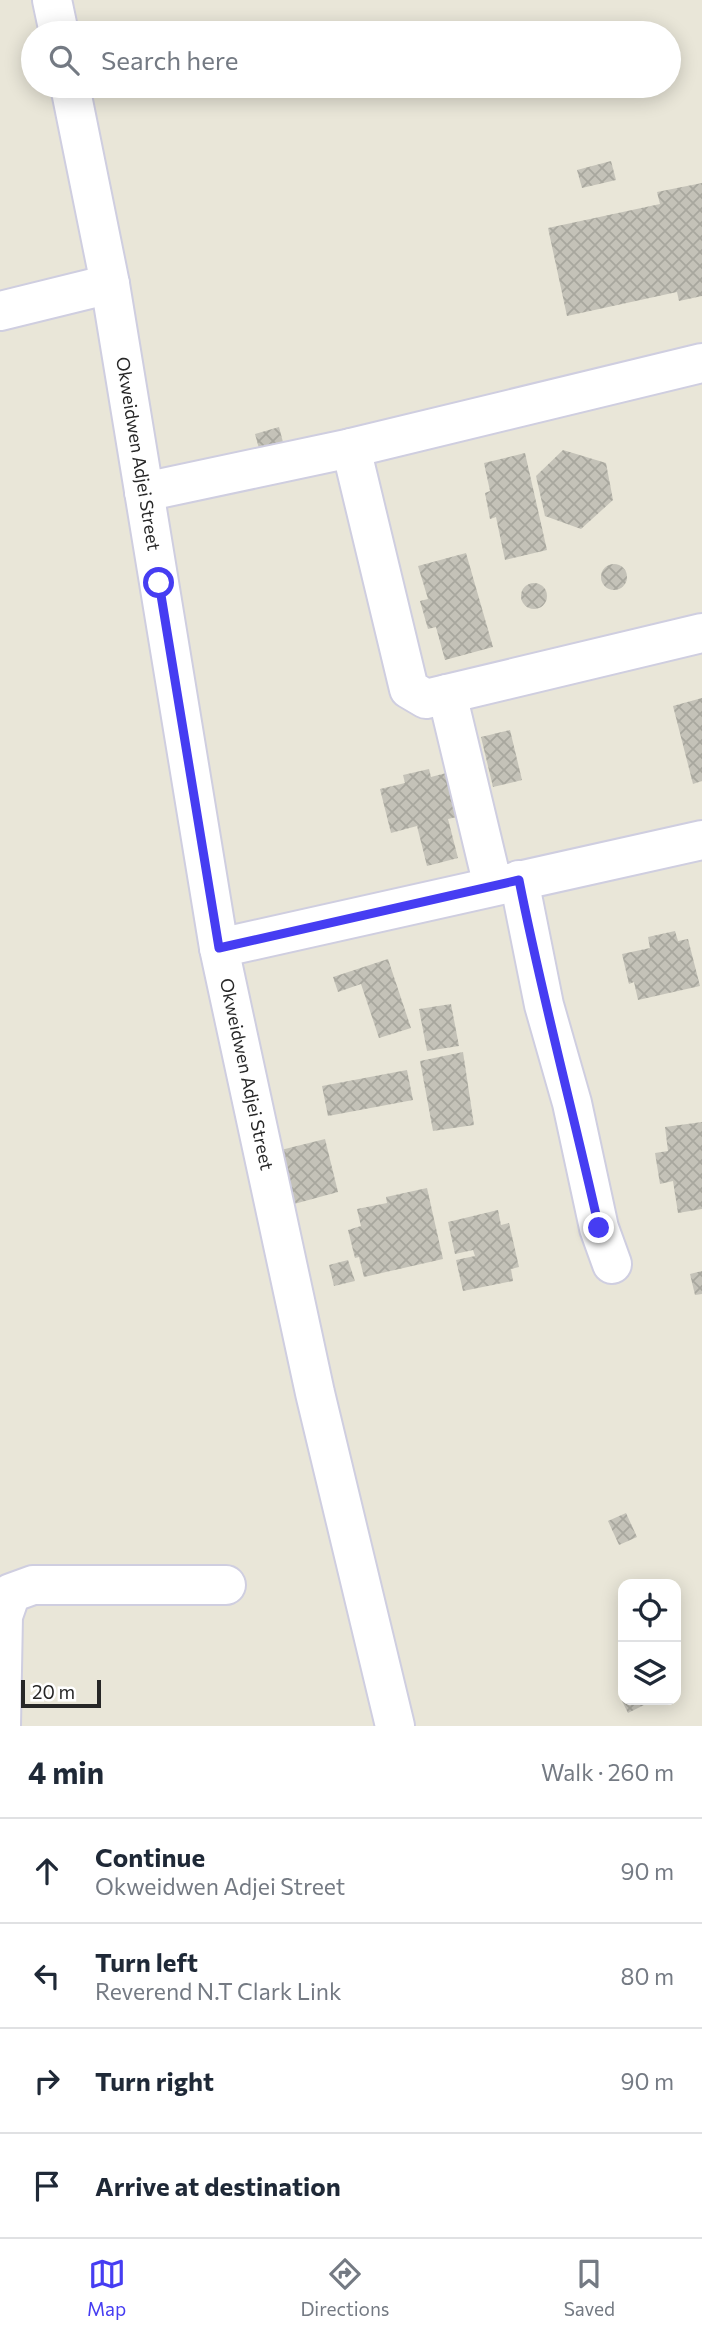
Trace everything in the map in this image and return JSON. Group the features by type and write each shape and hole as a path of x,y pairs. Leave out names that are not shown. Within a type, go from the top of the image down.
{"street":[{"path":"52,0 56,21"},
{"name":"Okweidwen Adjei Street","path":"72,98 110,284 219,948 315,1393 394,1726"},
{"path":"0,311 110,284"},
{"path":"144,492 351,448 702,363"},
{"path":"351,448 409,689 426,699 702,633"},
{"path":"447,694 544,1005 572,1103 599,1228 612,1265"},
{"path":"219,948 702,840"},
{"path":"1,1726 3,1616 7,1600 18,1588 52,1584 226,1585"}],"building":[{"path":"611,161 616,180 582,188 577,170"},
{"path":"702,183 702,296 679,301 677,292 567,316 548,228 660,204 657,192"},
{"path":"279,427 284,446 260,452 255,434"},
{"path":"563,450 606,463 613,500 581,529 545,516 536,476"},
{"path":"525,453 547,550 505,560 496,517 490,519 485,493 490,491 484,463"},
{"path":"466,553 493,647 445,660 436,627 428,629 420,601 428,599 418,566"},
{"path":"614,564 623,568 627,577 623,586 614,590 605,586 601,577 605,568"},
{"path":"534,583 543,587 547,596 543,605 534,609 525,605 521,596 525,587"},
{"path":"702,698 702,781 693,784 673,706"},
{"path":"510,730 522,780 493,787 481,737"},
{"path":"429,769 431,777 450,772 461,816 448,819 458,858 427,866 417,826 391,833 380,789 405,783 403,775"},
{"path":"675,931 678,941 688,939 700,986 638,1000 634,982 629,984 622,954 650,948 648,937"},
{"path":"388,959 411,1028 379,1038 361,984 338,992 333,977"},
{"path":"451,1004 459,1046 427,1051 419,1009"},
{"path":"463,1052 474,1125 433,1131 420,1061"},
{"path":"407,1070 413,1100 328,1116 322,1086"},
{"path":"702,1122 702,1209 678,1213 673,1181 660,1184 655,1153 668,1151 665,1127"},
{"path":"325,1139 338,1192 294,1204 281,1150"},
{"path":"427,1188 443,1259 364,1277 359,1257 355,1258 348,1230 361,1226 357,1209 387,1203 386,1197"},
{"path":"498,1210 501,1225 509,1223 519,1267 511,1269 513,1281 463,1291 456,1260 475,1256 473,1250 455,1254 448,1222"},
{"path":"348,1260 355,1281 334,1286 329,1265"},
{"path":"702,1271 702,1294 695,1295 690,1274"},
{"path":"626,1513 637,1537 619,1545 608,1521"},
{"path":"624,1705 644,1705 628,1713"}],"route":[{"path":"159,583 219,948 519,880 544,1005 572,1103 599,1228"}]}
